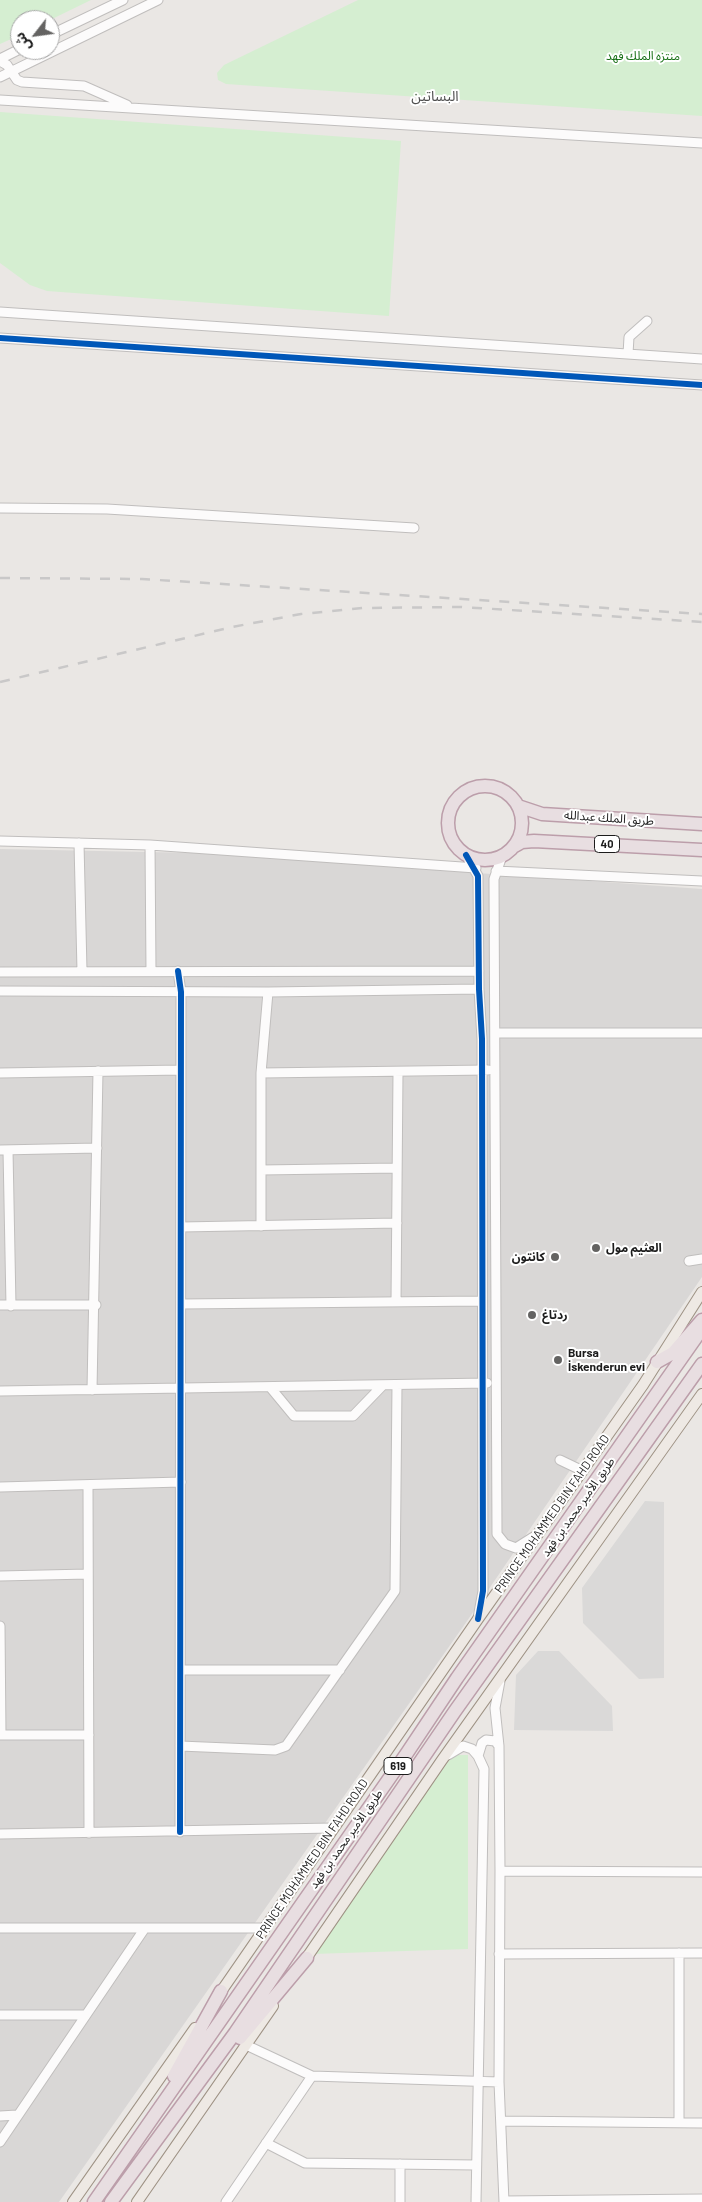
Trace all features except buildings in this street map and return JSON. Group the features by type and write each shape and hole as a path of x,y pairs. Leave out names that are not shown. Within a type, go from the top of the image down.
{"highway":[{"path":"489,786 503,790 518,806 522,827 513,847 502,856 480,860 466,855 456,845 448,825 450,811 457,798 475,787 489,786"},
{"name":"طريق الملك عبدالله","path":"518,806 542,814 702,824"},
{"name":"طريق الملك عبدالله","path":"513,847 522,842 534,841 702,850"},
{"path":"657,1362 673,1352 702,1320"},
{"name":"طريق الأمير محمد بن فهد","path":"94,2202 702,1329"},
{"name":"طريق الأمير محمد بن فهد","path":"111,2202 235,2032 456,1711 702,1364"},
{"path":"169,2122 307,1958"},
{"path":"147,2124 221,1991"}],"main road":[{"name":"PRINCE MOHAMMED BIN FAHD ROAD","path":"73,2202 583,1471 702,1292"},
{"path":"137,2202 442,1760 702,1394"}],"street":[{"path":"60,30 123,0"},
{"path":"0,77 158,0"},
{"path":"111,6 118,19"},
{"path":"0,60 7,65 17,80 22,82 84,86 132,108"},
{"path":"0,100 702,143"},
{"path":"0,312 702,358"},
{"path":"628,354 629,337 647,320"},
{"path":"0,338 702,385"},
{"path":"0,508 107,509 414,528"},
{"path":"0,841 150,845 476,868"},
{"path":"79,843 82,971"},
{"path":"150,845 151,971"},
{"path":"466,855 476,868 478,876 482,1070 483,1591 478,1619"},
{"path":"502,856 494,879 496,1033 494,1384 497,1534 505,1544 516,1548 538,1534"},
{"path":"496,872 702,881"},
{"path":"178,971 181,992 180,1832"},
{"path":"0,972 479,971"},
{"path":"0,991 268,992 479,990"},
{"path":"261,1226 261,1073 268,992"},
{"path":"496,1033 702,1033"},
{"path":"0,1073 181,1070"},
{"path":"92,1390 96,1305 98,1071"},
{"path":"261,1073 495,1071"},
{"path":"396,1302 398,1073"},
{"path":"11,1306 4,1150 98,1148"},
{"path":"261,1170 397,1168"},
{"path":"181,1227 397,1223"},
{"path":"689,1261 702,1260"},
{"path":"181,1304 482,1301"},
{"path":"0,1305 96,1305"},
{"path":"0,1391 494,1384"},
{"path":"270,1387 294,1416 353,1416 383,1385"},
{"path":"180,1746 275,1750 286,1746 395,1591 397,1385"},
{"path":"560,1460 583,1471"},
{"path":"0,1487 181,1482"},
{"path":"88,1486 89,1833"},
{"path":"0,1576 88,1574"},
{"path":"0,1626 0,1735 89,1735"},
{"path":"180,1670 340,1670"},
{"path":"502,1676 495,1708 499,1746 499,2082 504,2201 702,2199"},
{"path":"478,1756 482,1744 486,1740 495,1741 499,1746"},
{"path":"442,1760 464,1746 472,1749 478,1756 484,1769 476,2202"},
{"path":"0,1834 333,1828"},
{"path":"500,1870 702,1872"},
{"path":"0,1928 265,1928"},
{"path":"0,2142 145,1928"},
{"path":"679,1953 679,2123"},
{"path":"499,1954 702,1953"},
{"path":"0,2016 85,2015"},
{"path":"246,2045 312,2076 499,2082"},
{"path":"226,2202 312,2076"},
{"path":"0,2116 17,2115"},
{"path":"501,2121 702,2123"},
{"path":"266,2143 305,2163 476,2165"},
{"path":"400,2164 400,2202"}],"shaded area":[{"path":"0,849 197,853 702,889 702,1277 467,1621 59,2202 0,2202"},
{"path":"645,1501 664,1502 664,1678 639,1679 583,1623 582,1588"},
{"path":"538,1651 559,1651 612,1706 613,1731 514,1730 516,1675"}],"green space":[{"path":"0,0 91,0 60,15 60,10 10,10 10,40 0,44"},
{"name":"منتزه الملك فهد","path":"358,0 702,0 702,116 226,84 218,80 217,73 224,65"},
{"path":"0,112 401,141 389,316 47,291 30,285 0,263"},
{"path":"453,1755 468,1755 468,1949 312,1954"}],"railway":[{"path":"0,578 142,579 702,614"},
{"path":"0,682 232,627 301,614 363,608 462,607 702,622"}],"cycle path":[{"path":"0,338 702,385"},
{"path":"466,855 478,876 479,989 482,1039 483,1591 478,1619"},
{"path":"178,971 181,992 180,1832"}],"place":[{"name":"العثيم مول","path":"596,1248"},
{"name":"كانتون","path":"555,1257"},
{"name":"ردتاغ","path":"532,1315"},
{"name":"Bursa İskenderun evi","path":"558,1360"}],"district":[{"name":"البساتين","path":"435,96"}]}
